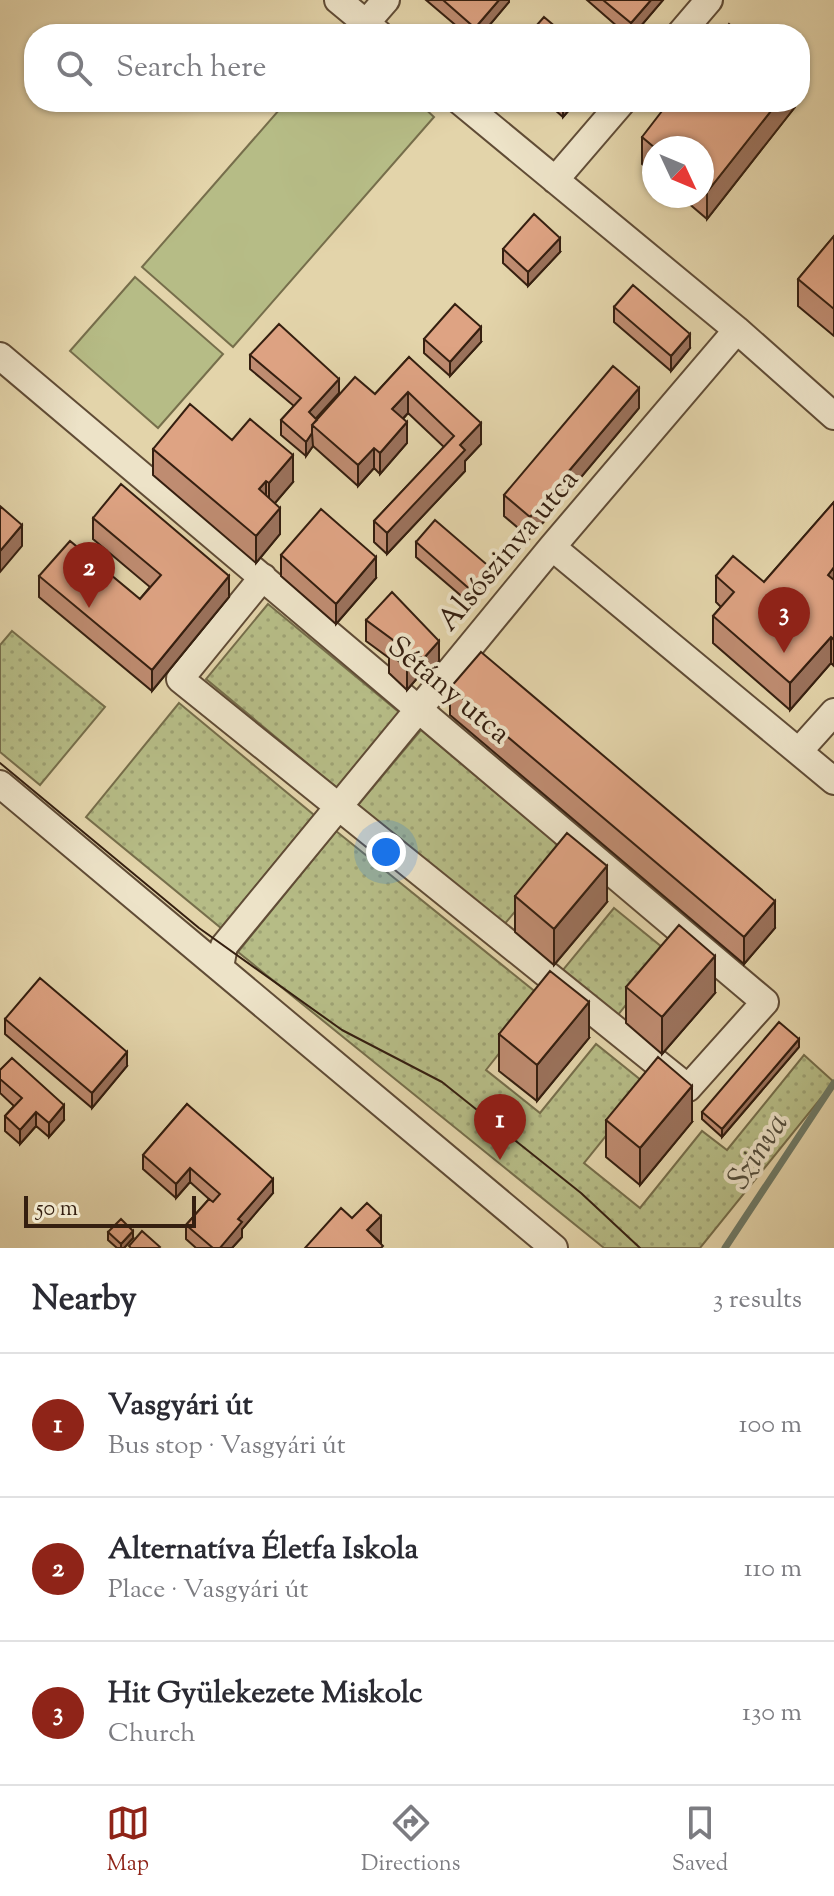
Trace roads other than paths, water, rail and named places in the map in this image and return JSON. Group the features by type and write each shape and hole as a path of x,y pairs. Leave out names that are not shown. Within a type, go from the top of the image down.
{"street":[{"path":"338,0 366,24"},
{"path":"374,24 386,0"},
{"path":"689,24 709,0"},
{"path":"473,112 737,330 834,416"},
{"path":"555,180 613,112"},
{"name":"Alsószinva utca","path":"220,967 224,946 337,806 737,330"},
{"name":"Sétány utca","path":"0,356 765,1002 688,1088 337,806"},
{"path":"552,547 834,781"},
{"path":"263,577 180,679 337,806"},
{"path":"799,751 834,712"},
{"path":"0,784 554,1248"}],"waterway":[{"name":"Szinva","path":"725,1248 834,1083"}],"tram line":[{"path":"0,763 199,928 342,1030 442,1082 581,1193 640,1248"}],"place":[{"name":"Alternatíva Életfa Iskola","path":"89,608"},
{"name":"Hit Gyülekezete Miskolc","path":"784,653"},
{"name":"Vasgyári út","path":"500,1160"}]}
